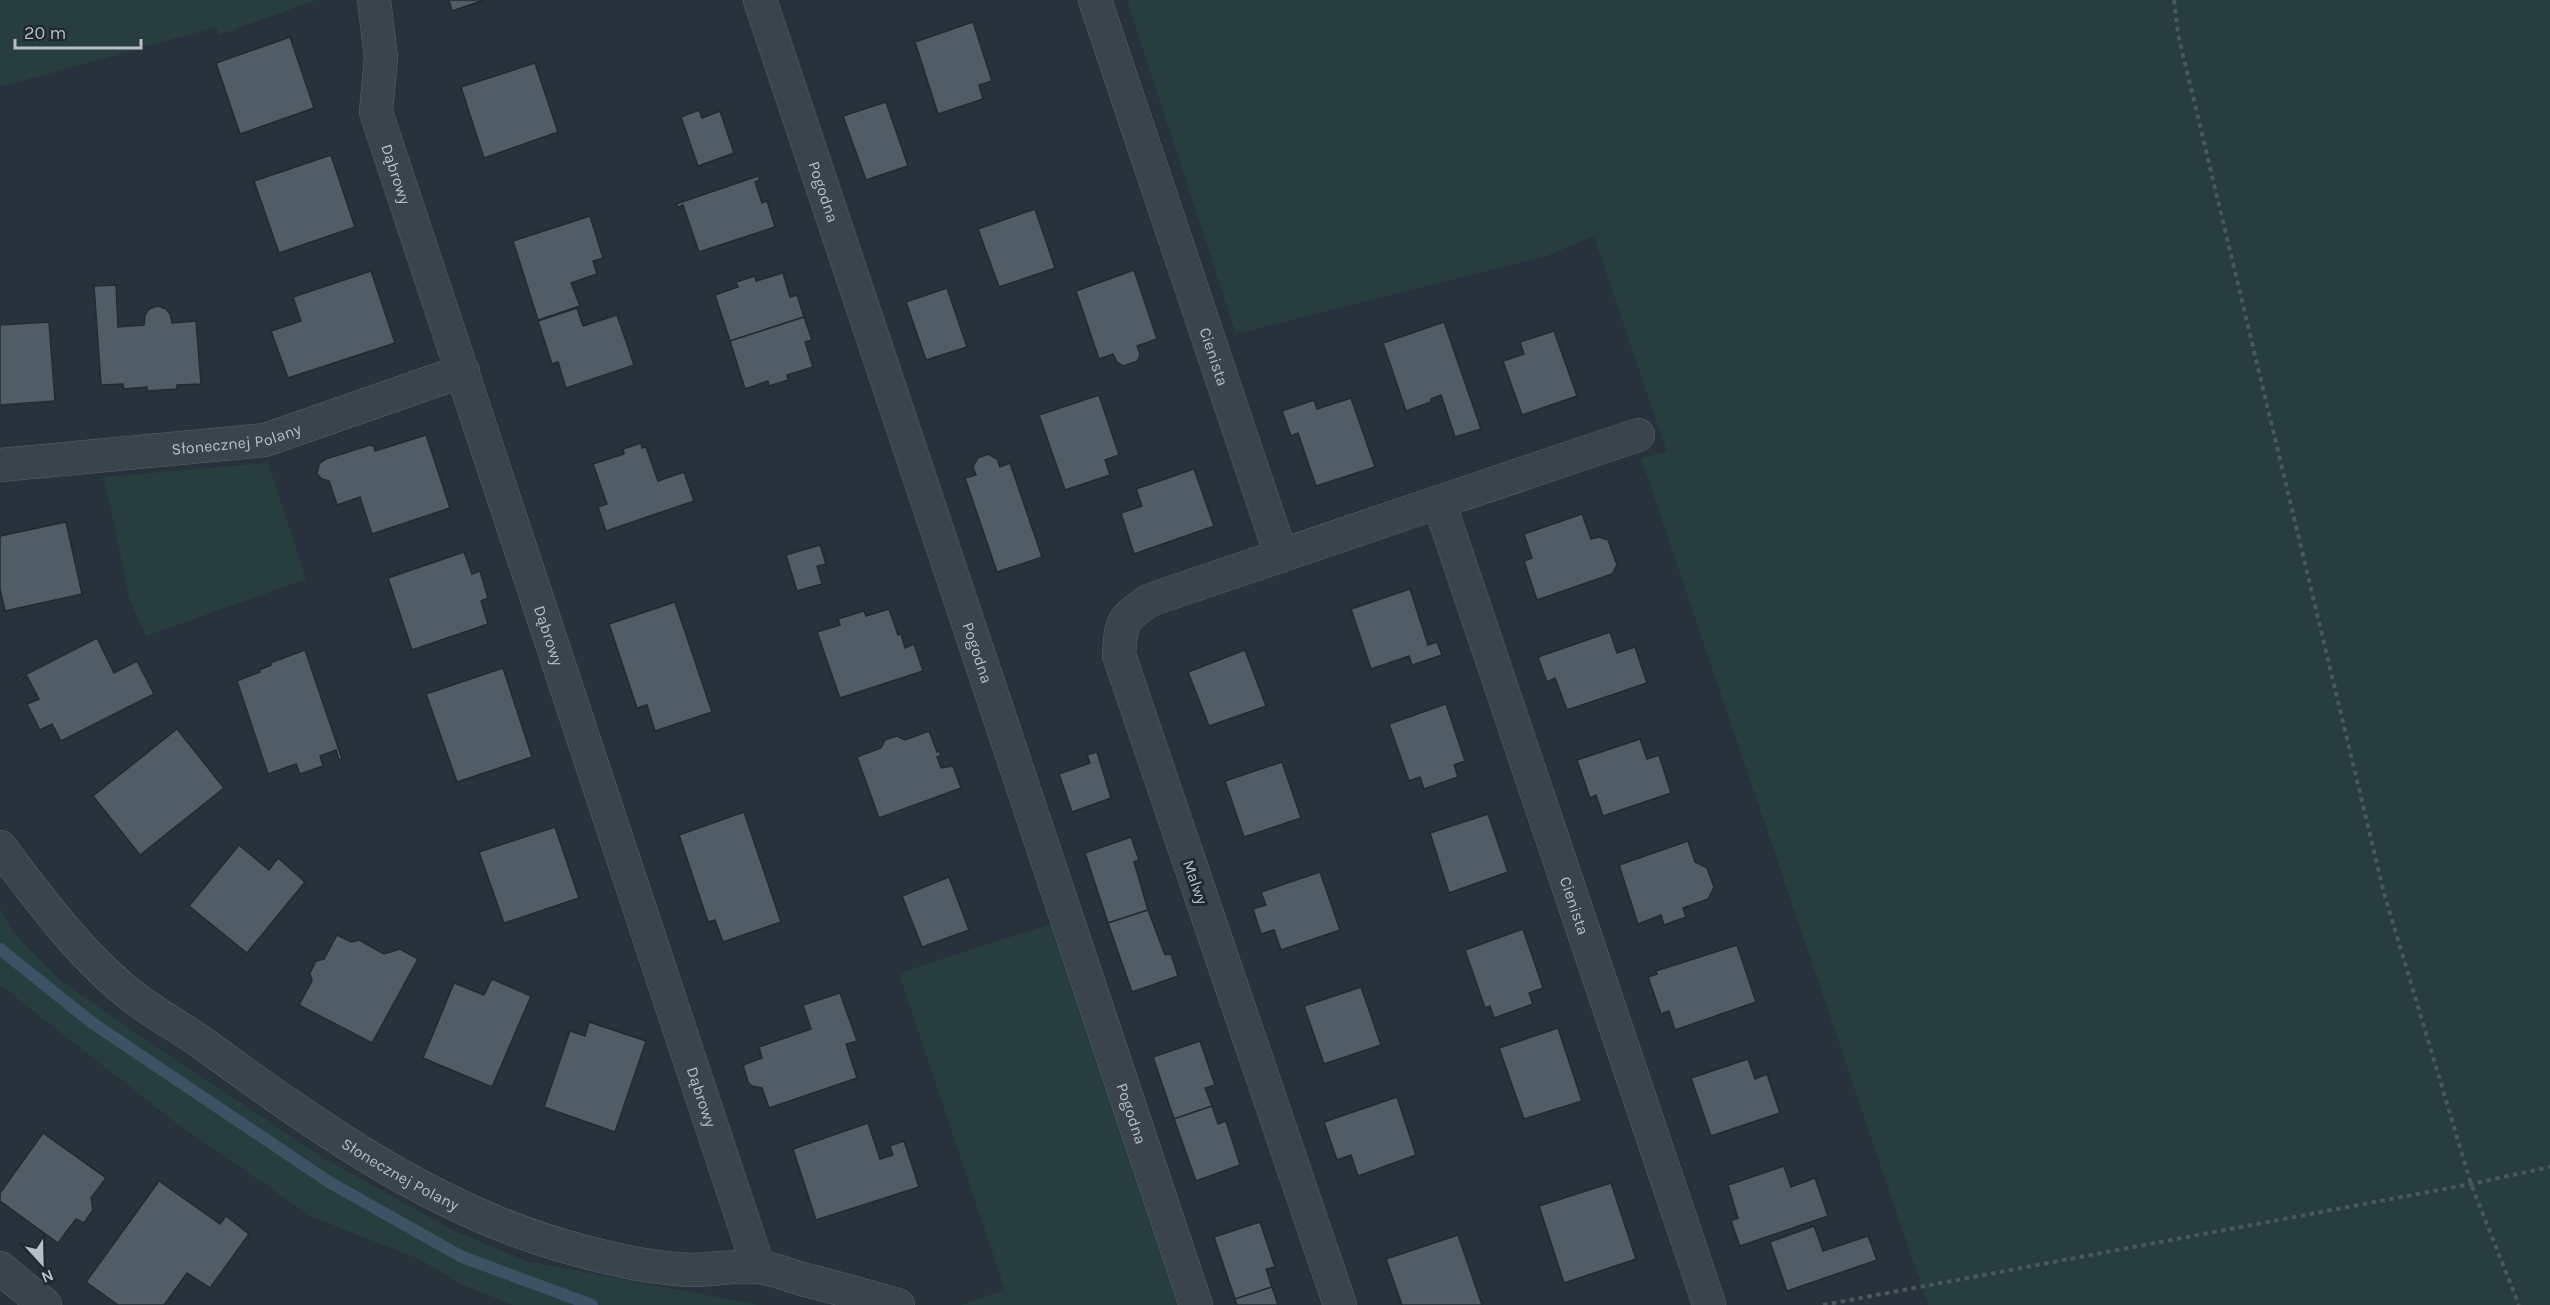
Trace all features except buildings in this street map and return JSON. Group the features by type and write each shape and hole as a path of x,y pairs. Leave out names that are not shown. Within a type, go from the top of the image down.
{"street":[{"name":"Dąbrowy","path":"374,0 381,57 376,112 758,1266"},
{"name":"Pogodna","path":"760,0 1196,1305"},
{"name":"Cienista","path":"1095,0 1281,555"},
{"name":"Słonecznej Polany","path":"0,465 265,440 463,371"},
{"path":"1281,555 1638,435"},
{"name":"Cienista","path":"1439,502 1706,1305"},
{"name":"Malwy","path":"1281,555 1150,600 1128,615 1121,630 1119,655 1340,1305"},
{"name":"Słonecznej Polany","path":"0,847 32,890 96,963 135,999 181,1028 291,1107 400,1175 461,1208 506,1227 626,1261 692,1270 758,1266 898,1305"},
{"path":"0,1268 45,1305"}],"path":[{"path":"2174,0 2178,34 2384,893 2471,1184 2518,1305"},
{"path":"1822,1305 2471,1184 2550,1167"}],"green space":[{"path":"0,0 317,0 219,35 216,27 0,87"},
{"path":"1127,0 2550,0 2550,1305 1928,1305 1641,458 1667,452 1594,236 1547,256 1236,334"},
{"path":"268,463 306,579 146,636 130,601 104,477"},
{"path":"0,908 12,931 62,982 324,1158 450,1229 525,1261 759,1305 513,1305 465,1286 419,1259 312,1217 175,1122 0,985"},
{"path":"1054,923 1181,1305 961,1305 1005,1290 899,973"}],"waterway":[{"path":"0,949 91,1022 329,1182 462,1257 592,1305"}]}
